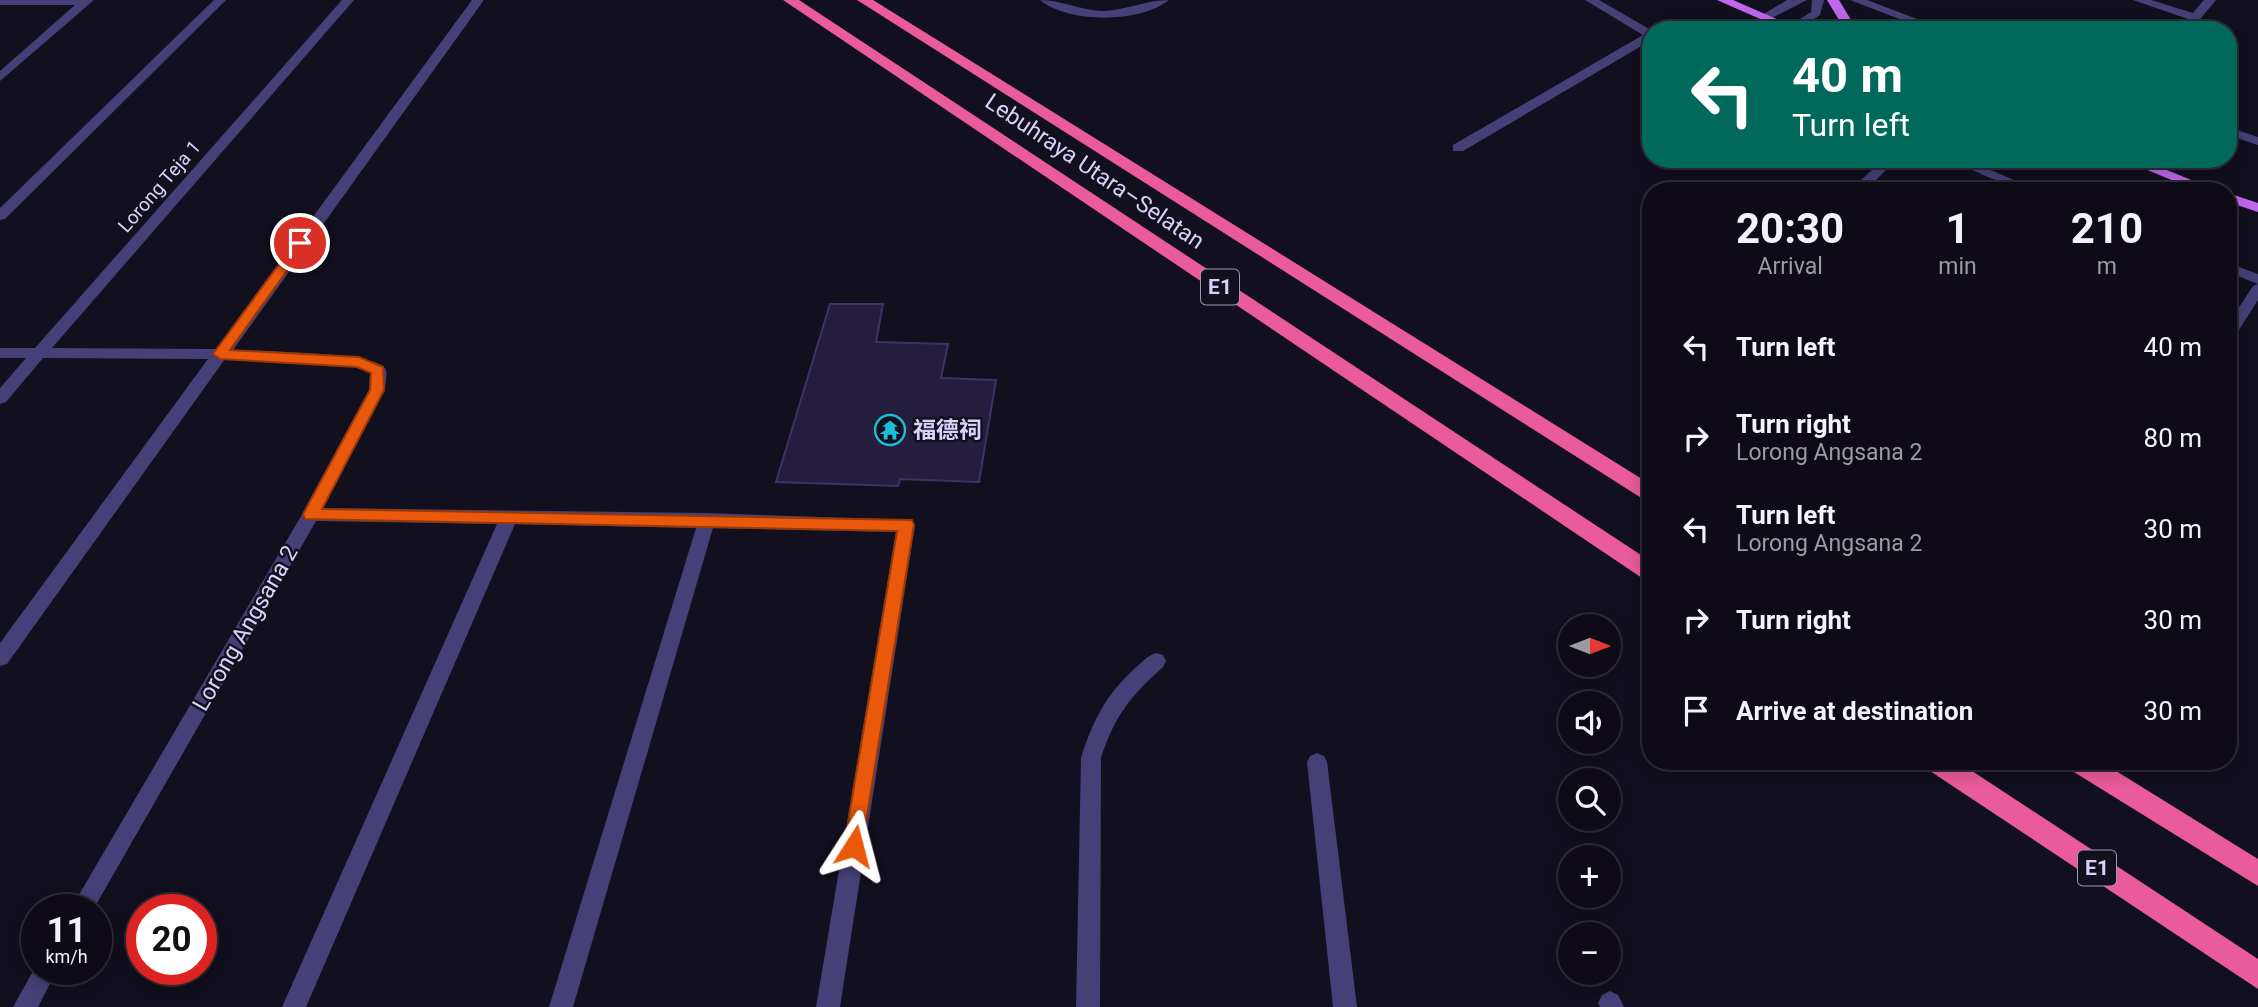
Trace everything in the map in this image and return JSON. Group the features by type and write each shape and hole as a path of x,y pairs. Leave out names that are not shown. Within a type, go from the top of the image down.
{"highway":[{"name":"Lebuhraya Utara–Selatan","path":"790,0 1642,567"},
{"name":"Lebuhraya Utara–Selatan","path":"864,0 1642,489"},
{"name":"E1","path":"1950,770 2258,975"},
{"path":"2092,770 2258,874"}],"main road":[{"path":"1723,0 1776,21"},
{"path":"1833,0 1846,21"},
{"path":"2151,168 2187,182"},
{"path":"2237,200 2258,208"}],"street":[{"path":"0,216 220,0"},
{"name":"Lorong Teja 1","path":"0,398 348,0"},
{"path":"0,658 478,0"},
{"path":"1046,0 1061,8 1101,15 1126,14 1163,0"},
{"path":"1591,0 1642,30"},
{"path":"1766,17 1792,2 1801,0"},
{"path":"1806,21 1816,13 1818,0"},
{"path":"1856,0 1915,21"},
{"path":"2139,0 2196,18"},
{"path":"2193,21 2210,0"},
{"path":"0,2 87,1"},
{"path":"0,77 87,1"},
{"path":"1458,148 1642,40"},
{"path":"2237,134 2258,141"},
{"path":"1867,182 1881,168"},
{"path":"1976,168 2010,182"},
{"path":"2237,271 2258,279"},
{"path":"2237,321 2258,289"},
{"path":"0,353 220,354"},
{"name":"Lorong Angsana 2","path":"90,894 311,514 377,390 378,370 359,362 220,354"},
{"path":"311,514 906,525 828,1007"},
{"path":"294,1007 509,518"},
{"path":"561,1007 707,520"},
{"path":"1088,1007 1091,758 1102,722 1116,697 1156,661"},
{"path":"1317,762 1345,1007"},
{"path":"25,1007 37,985"}],"building":[{"name":"福德祠","path":"830,304 883,304 876,342 948,344 941,378 996,380 979,482 900,479 898,486 776,482"}],"place":[{"name":"福德祠","path":"890,430"}],"route":[{"path":"300,243 220,354 359,362 378,370 377,390 311,514 906,525 854,846"}]}
